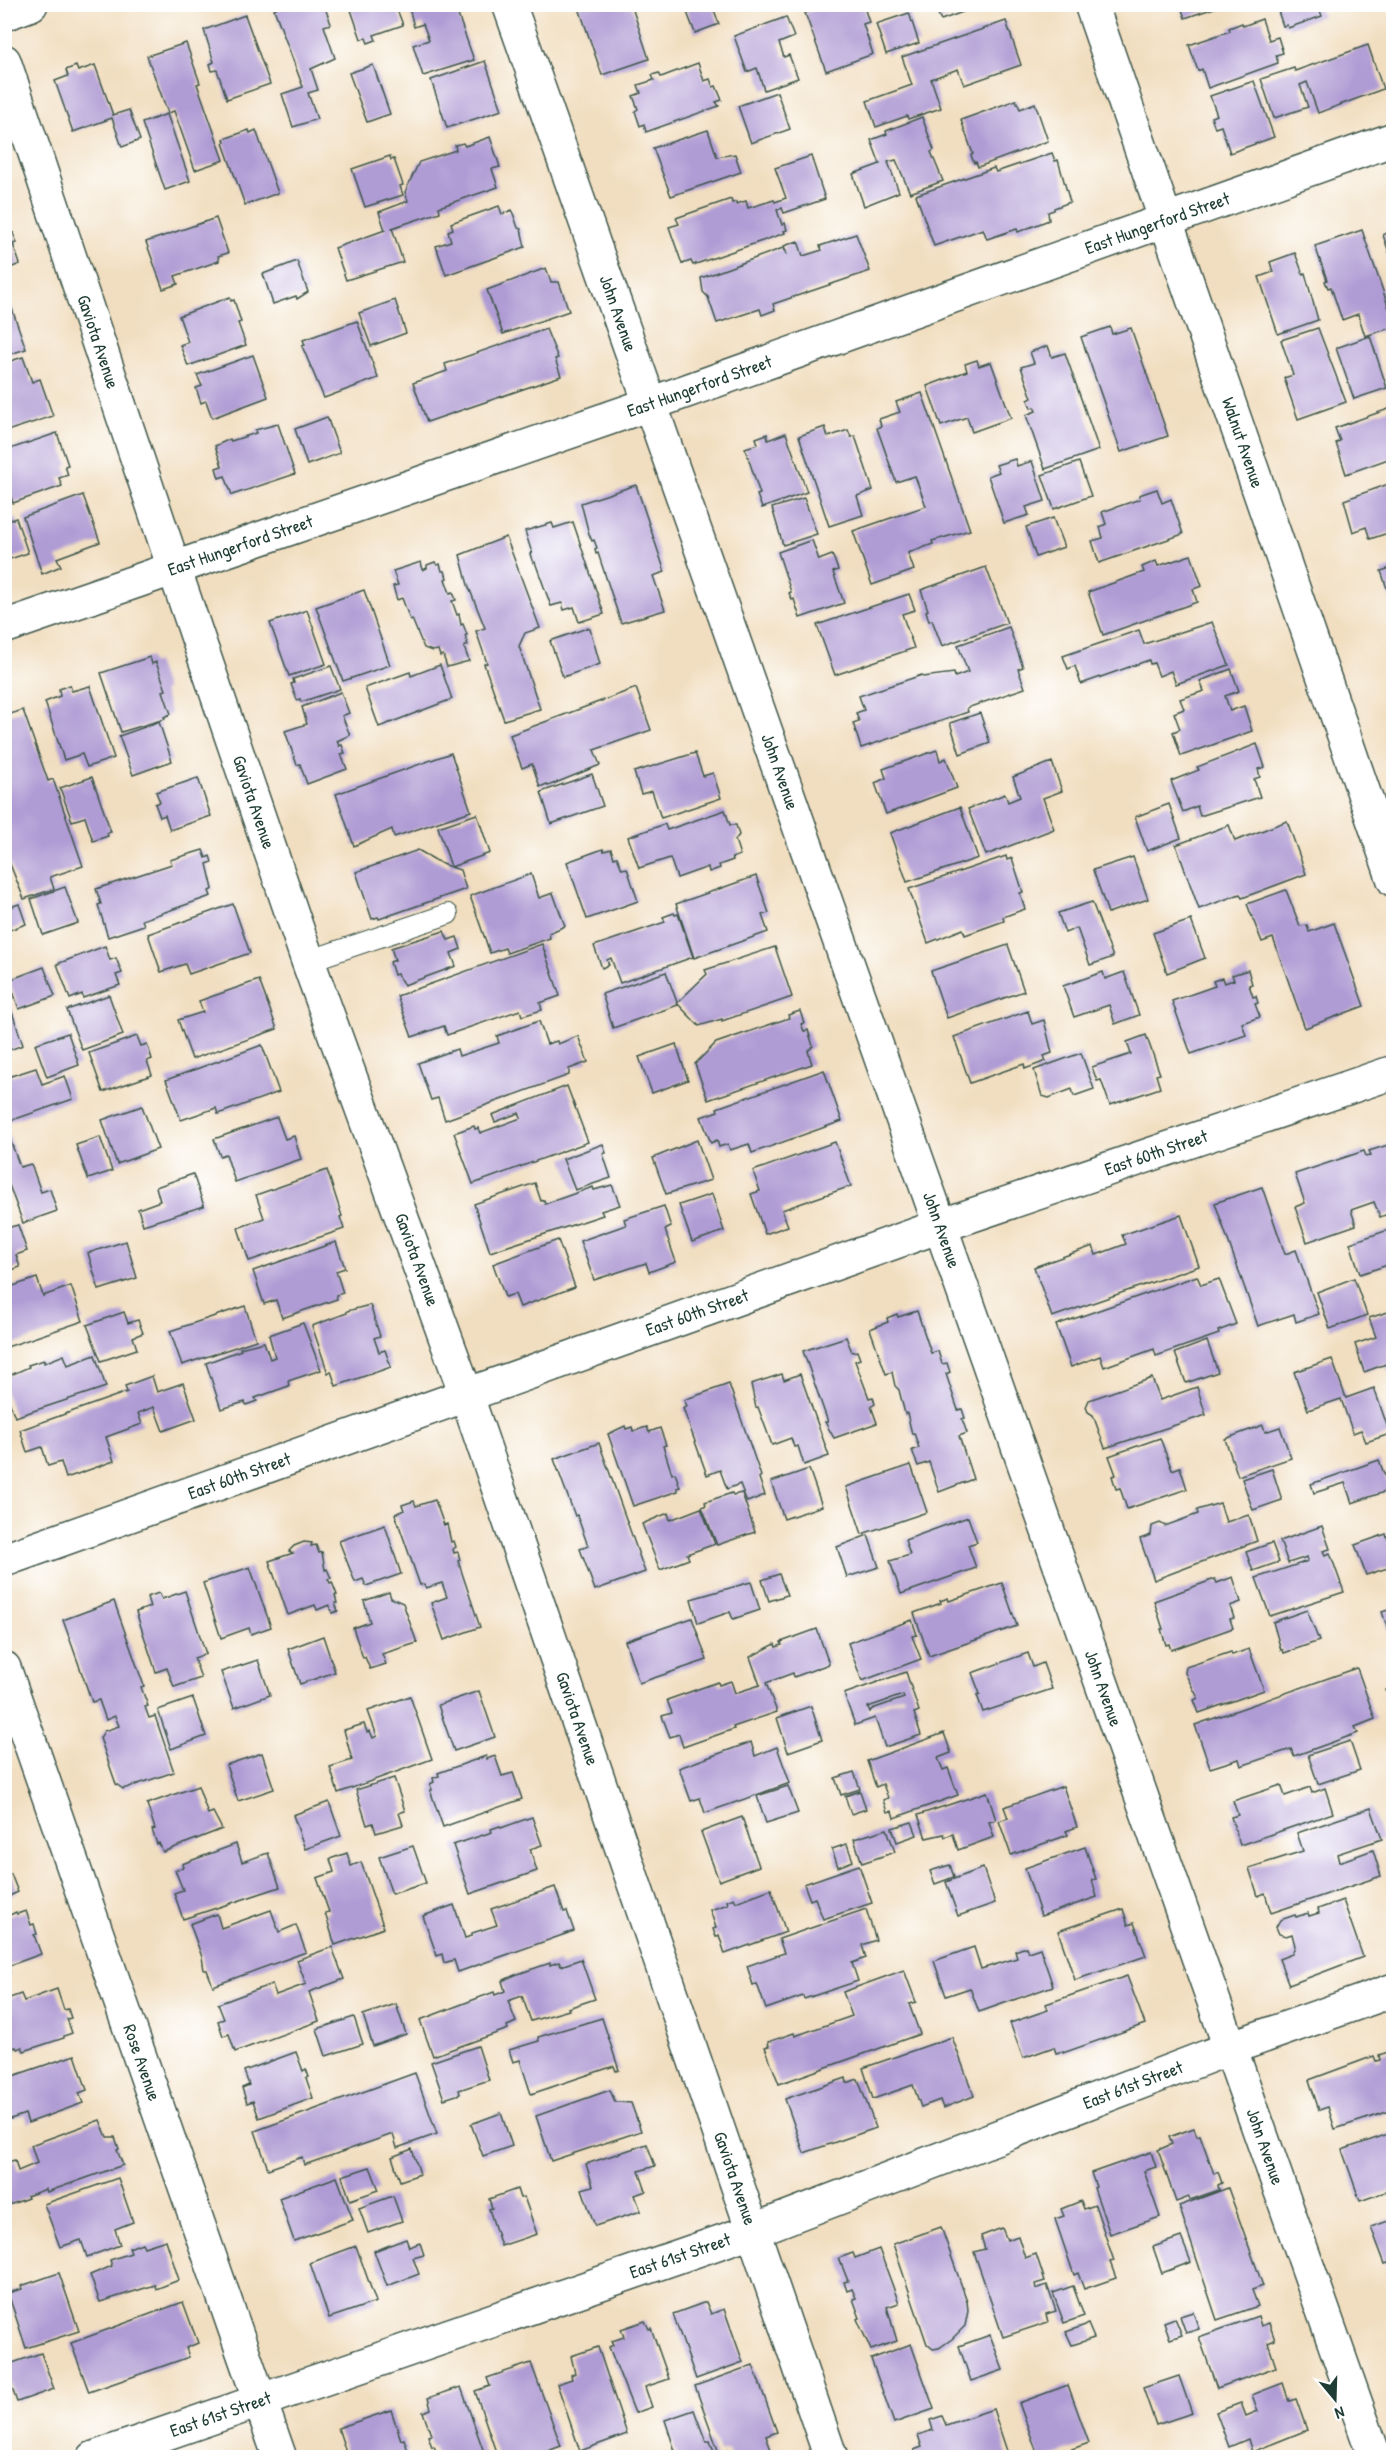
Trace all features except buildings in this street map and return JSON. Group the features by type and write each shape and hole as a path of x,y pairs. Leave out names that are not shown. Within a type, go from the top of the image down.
{"street":[{"path":"4,14 31,4"},
{"name":"John Avenue","path":"509,4 1375,2457"},
{"name":"Walnut Avenue","path":"1092,4 1394,880"},
{"name":"Gaviota Avenue","path":"4,61 308,961 466,1394 831,2457"},
{"name":"East Hungerford Street","path":"4,627 650,404 1394,139"},
{"name":"East 60th Street","path":"4,1560 940,1226 1394,1072"},
{"name":"Rose Avenue","path":"4,1668 280,2457"},
{"name":"East 61st Street","path":"94,2457 752,2231 1230,2048 1394,1990"}],"lane":[{"path":"308,961 448,914"}]}
